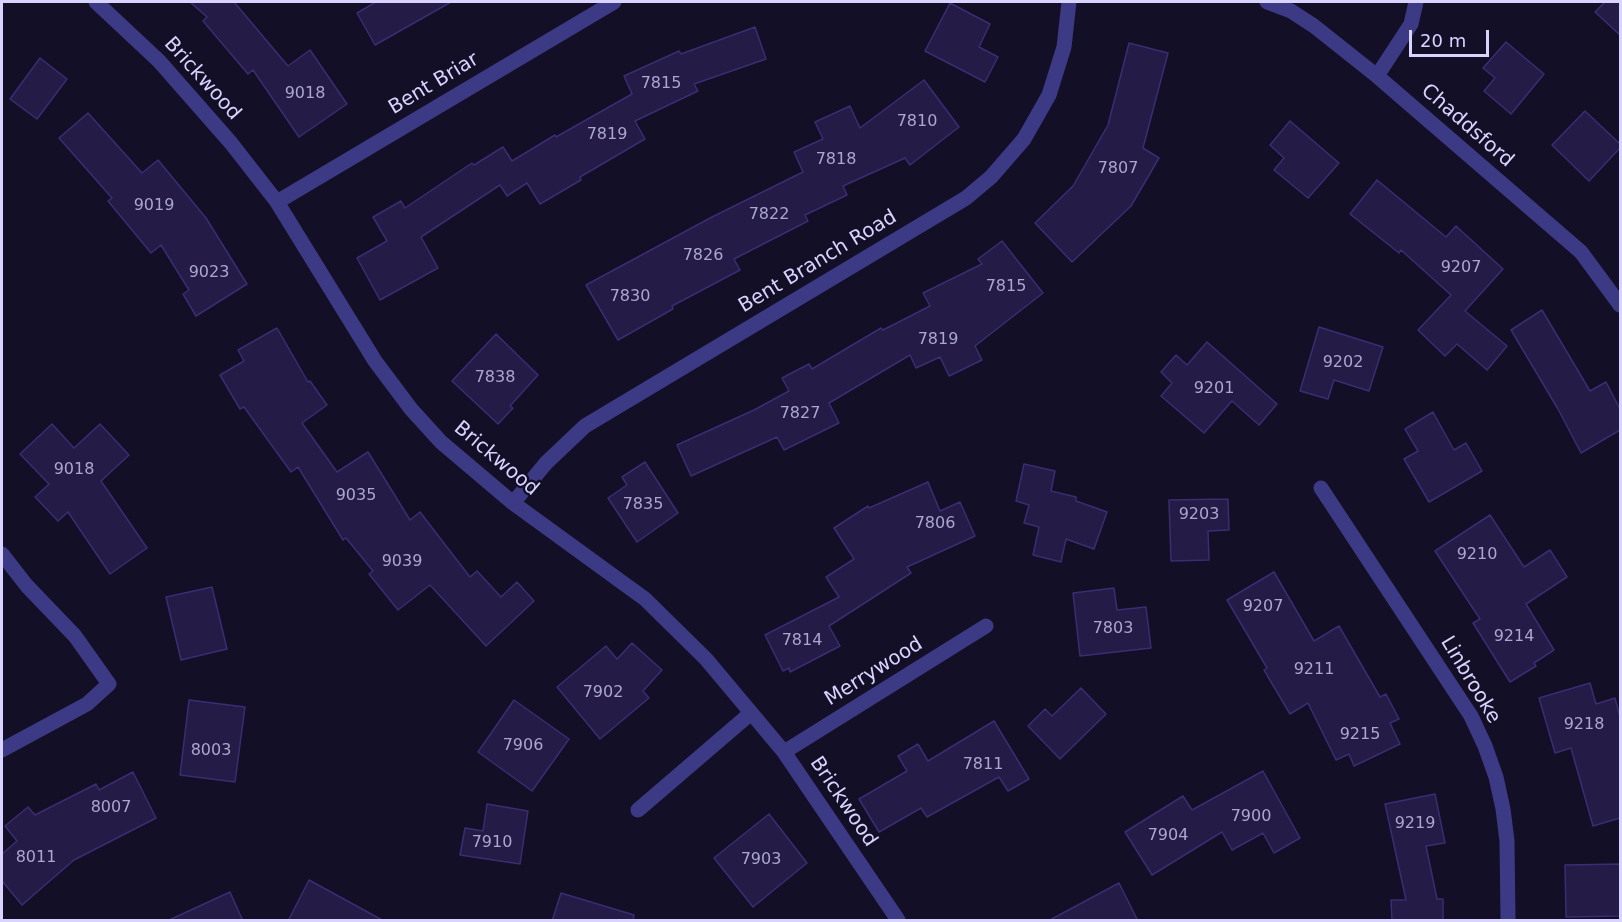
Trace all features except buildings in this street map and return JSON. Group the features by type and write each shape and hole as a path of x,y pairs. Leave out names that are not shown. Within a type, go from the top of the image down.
{"street":[{"name":"Brickwood","path":"96,2 159,61 231,143 277,202 375,360 411,409 441,442 513,503 645,599 706,658 784,753 898,921"},
{"name":"Bent Briar","path":"277,202 614,2"},
{"name":"Bent Branch Road","path":"513,503 546,463 585,426 966,198 991,177 1024,139 1049,95 1064,47 1069,2"},
{"name":"Chaddsford","path":"1267,2 1291,11 1314,26 1377,76 1581,252 1620,305"},
{"path":"1377,76 1411,24 1416,2"},
{"name":"Linbrooke","path":"1321,488 1471,716 1485,746 1496,777 1508,842 1508,921"},
{"path":"2,554 27,586 75,636 109,684 87,704 2,750"},
{"name":"Merrywood","path":"784,753 986,626"},
{"path":"638,810 751,713"}]}
